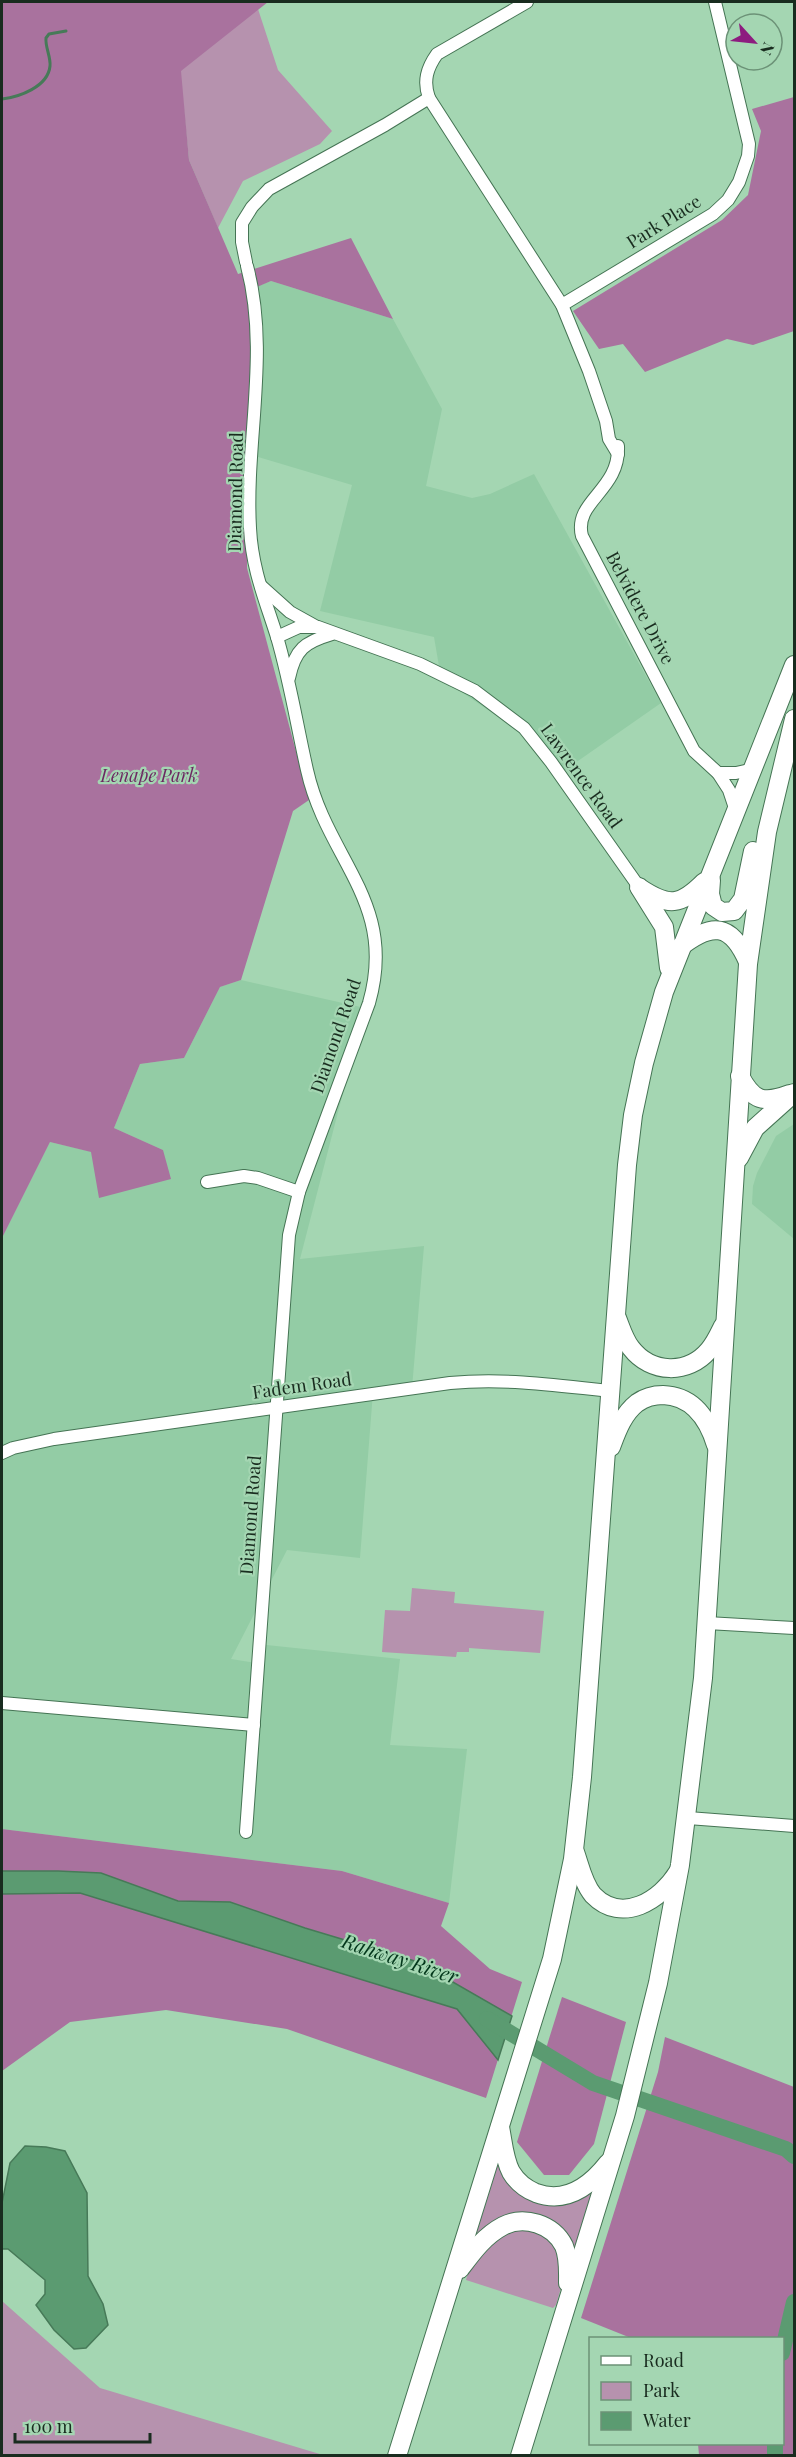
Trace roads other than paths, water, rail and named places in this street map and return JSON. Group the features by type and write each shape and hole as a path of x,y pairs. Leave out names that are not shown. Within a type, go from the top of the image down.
{"highway":[{"path":"397,2456 557,1942 574,1850 582,1777 630,1135 646,1054 680,947 795,664"},
{"path":"520,2456 614,2157 658,1983 680,1869 700,1712 707,1623 748,964 764,851 780,774 795,719"},
{"path":"710,874 710,894 713,906 722,912 734,911 743,899 762,819 780,774"},
{"path":"639,887 658,899 677,902 687,898 710,874"},
{"path":"639,887 664,927 670,976"},
{"path":"680,947 700,933 719,930 728,933 737,941 748,964"},
{"path":"740,1076 748,1090 761,1099 771,1100 794,1093"},
{"path":"734,1168 755,1128 794,1093"},
{"path":"616,1313 624,1337 635,1352 648,1363 666,1369 684,1367 700,1359 713,1345 725,1323"},
{"path":"606,1462 625,1416 637,1403 653,1396 672,1396 693,1405 708,1423 718,1450"},
{"path":"574,1850 584,1878 593,1894 619,1908 639,1907 650,1901 669,1885 680,1869"},
{"path":"500,2125 505,2154 512,2172 524,2186 543,2195 561,2197 578,2191 596,2177 614,2157"},
{"path":"451,2281 478,2245 495,2231 515,2222 537,2223 554,2232 566,2252 569,2271 567,2306"}],"street":[{"path":"527,2 437,54 430,64 425,87 429,98 562,305"},
{"name":"Park Place","path":"562,305 713,214 728,200 739,182 748,156 748,133 715,2"},
{"name":"Diamond Road","path":"246,1832 289,1235 298,1192 375,984 377,956 370,913 314,798 277,637 253,566 250,528 257,341 255,302 242,242 242,223 252,207 269,189 429,98"},
{"name":"Belvidere Drive","path":"562,305 606,421 614,435 618,454 612,476 582,515 579,526 582,536 694,751 718,773 729,790 736,811"},
{"name":"Lawrence Road","path":"259,584 290,612 333,634 420,664 457,682 475,691 524,728 551,762 639,887"},
{"path":"277,637 299,627 318,627"},
{"path":"288,679 291,666 300,649 316,639 333,634"},
{"path":"718,773 736,773 754,769"},
{"path":"207,1182 244,1176 258,1178 298,1192"},
{"name":"Fadem Road","path":"2,1453 54,1438 476,1381 530,1382 610,1391"},
{"path":"707,1623 795,1628"},
{"path":"2,1703 254,1725"},
{"path":"688,1818 795,1826"}],"water":[{"path":"2,1871 101,1873 178,1901 230,1902 305,1928 418,1962 512,2016 498,2060 457,2009 80,1893 2,1894"},
{"path":"25,2146 65,2151 87,2193 88,2276 103,2304 108,2325 86,2348 74,2349 54,2330 36,2305 45,2294 45,2280 8,2249 2,2249 2,2203 10,2163"}],"waterway":[{"path":"2,99 32,90 44,80 50,66 46,38 49,34 66,31"},
{"name":"Rahway River","path":"487,2019 593,2083 786,2149 794,2156"},
{"name":"Rahway River","path":"784,2344 794,2302"},
{"name":"Rahway River","path":"775,2445 775,2456"}],"park label":[{"name":"Lenape Park","path":"149,776"}]}
